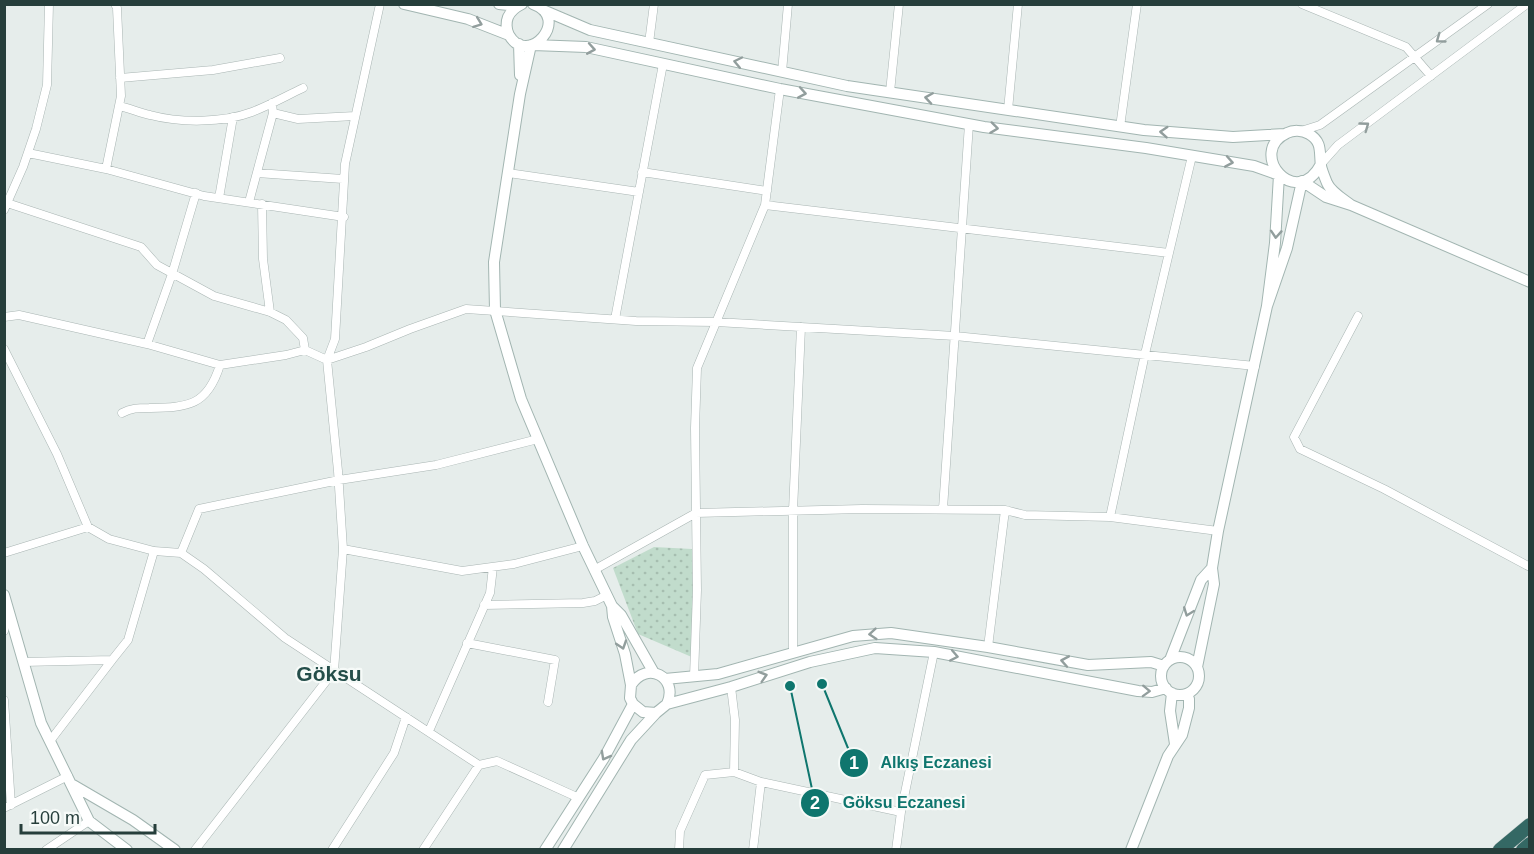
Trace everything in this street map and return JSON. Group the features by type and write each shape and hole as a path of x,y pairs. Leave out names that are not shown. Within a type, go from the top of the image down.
{"highway":[{"path":"1500,849 1530,825"},
{"path":"1523,849 1530,844"}],"street":[{"path":"49,4 47,85 28,153 5,205 141,247 157,266 214,296 270,312 286,320 303,338 305,350"},
{"path":"106,169 121,96 115,4"},
{"path":"195,849 334,670 343,549 339,480 327,360 335,339 344,217 343,179 380,4"},
{"path":"404,4 468,19 509,35 519,44 586,47 780,89 969,124 1254,166 1279,175"},
{"path":"499,4 519,5"},
{"path":"649,43 654,4"},
{"path":"782,72 789,4"},
{"path":"890,92 899,4"},
{"path":"1008,110 1018,4"},
{"path":"1120,127 1137,4"},
{"path":"1302,4 1406,47 1431,76"},
{"path":"540,6 590,30 847,86 1120,127 1233,137 1285,134 1320,125 1488,4"},
{"path":"1267,306 1287,248 1302,181 1317,172 1338,145 1527,4"},
{"path":"509,35 507,22 509,15 519,5"},
{"path":"532,45 539,42 548,30 549,23 540,6"},
{"path":"519,44 520,94"},
{"path":"532,45 520,94 494,262 495,310 521,399 583,546 610,600 654,673 665,679 718,674 853,636 891,633 1088,665 1167,663 1178,657 1192,661 1200,675 1194,689 1187,694 1180,695 1169,691 1138,691 934,652 875,648 810,662 667,705 656,712 631,740 564,849"},
{"path":"120,78 213,70 280,58"},
{"path":"615,319 663,64"},
{"path":"119,106 149,115 194,120 234,117 272,103 303,88"},
{"path":"694,677 697,368 765,205 780,89"},
{"path":"249,202 273,113 272,103"},
{"path":"273,113 298,119 355,116"},
{"path":"219,198 234,117"},
{"path":"943,509 969,124"},
{"path":"1301,131 1309,134 1320,147 1321,164 1328,186 1350,205"},
{"path":"1285,134 1278,139 1271,153 1274,169 1286,180 1302,181 1326,197 1350,205 1530,282"},
{"path":"28,153 106,169 219,198 344,217"},
{"path":"1110,518 1145,354 1192,156"},
{"path":"642,172 767,190"},
{"path":"256,173 343,179"},
{"path":"508,173 639,192"},
{"path":"1197,667 1214,584 1212,568 1218,531 1267,306 1275,243 1279,175"},
{"path":"147,344 172,274 196,193"},
{"path":"262,204 263,259 270,312"},
{"path":"765,205 1169,253"},
{"path":"4,317 19,315 147,344 220,365 305,350 327,360 466,309 955,336 1255,366"},
{"path":"1358,316 1294,437 1300,449 1384,489 1530,567"},
{"path":"793,653 793,511 801,327"},
{"path":"4,349 57,454 88,527 109,539 154,551 181,553 204,569 285,638 480,765"},
{"path":"122,413 130,408 183,407 206,395 216,379 220,365"},
{"path":"181,553 199,509 339,480 436,465 538,439"},
{"path":"594,570 696,513 1005,510 1025,515 1110,518 1218,531"},
{"path":"988,647 1005,510"},
{"path":"4,553 88,527"},
{"path":"343,549 462,571 514,564 583,546"},
{"path":"50,741 128,640 154,551"},
{"path":"429,731 490,593 493,567"},
{"path":"1175,744 1169,691 1162,681 1162,673 1201,580 1212,568"},
{"path":"4,595 40,723 89,821 127,849"},
{"path":"484,605 583,603 610,600"},
{"path":"610,600 612,617 625,654 631,685 630,698 633,704 643,712 656,712"},
{"path":"4,631 9,612"},
{"path":"467,643 555,660 548,702"},
{"path":"896,849 901,812 934,652"},
{"path":"22,662 112,660"},
{"path":"631,685 640,675 654,673"},
{"path":"665,679 670,692 667,705"},
{"path":"731,687 735,720 734,772"},
{"path":"1131,849 1175,744 1182,735 1189,708 1187,694"},
{"path":"4,700 8,806 70,781"},
{"path":"545,849 604,758 633,704"},
{"path":"332,849 394,753 406,717"},
{"path":"423,849 480,765 497,761 579,798"},
{"path":"679,849 681,831 705,775 734,772 761,782 901,812"},
{"path":"70,781 175,849"},
{"path":"753,849 761,782"},
{"path":"46,849 89,821"}],"green space":[{"path":"654,547 692,549 694,658 638,634 613,568"}],"place":[{"name":"Alkış Eczanesi","path":"822,684"},
{"name":"Göksu Eczanesi","path":"790,686"}],"district":[{"name":"Göksu","path":"329,673"}]}
